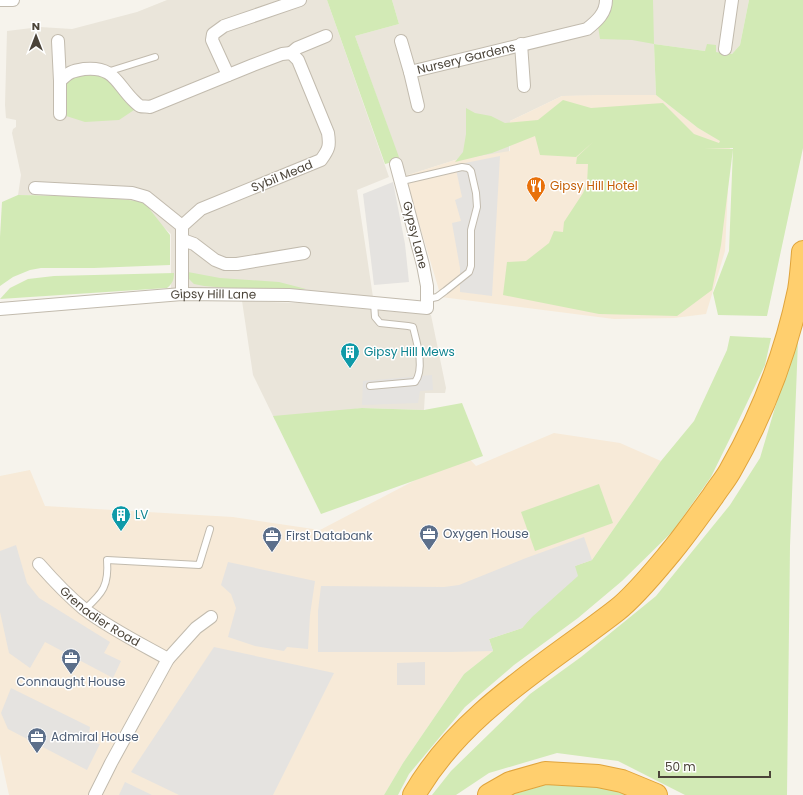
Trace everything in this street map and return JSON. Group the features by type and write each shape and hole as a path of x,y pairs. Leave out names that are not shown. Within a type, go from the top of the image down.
{"highway":[{"path":"414,795 424,778 446,750 473,721 521,680 618,608 655,572 687,533 729,472 757,418 782,357 799,290 803,252"},
{"path":"489,795 510,783 545,773 598,776 622,781 656,795"}],"street":[{"path":"0,0 13,0"},
{"path":"228,75 212,40 213,34 224,26 300,0"},
{"name":"Nursery Gardens","path":"410,72 587,29 600,17 606,5 606,0"},
{"path":"725,49 732,0"},
{"path":"60,81 73,70 100,70 113,75 127,94 140,106 150,107 228,75 291,52 326,36"},
{"path":"58,41 60,114"},
{"name":"Nursery Gardens","path":"401,41 418,106"},
{"name":"Nursery Gardens","path":"521,44 524,86"},
{"name":"Sybil Mead","path":"182,226 201,209 321,160 328,151 328,133 298,60 291,52"},
{"name":"Gypsy Lane","path":"396,164 423,265 427,286 428,303"},
{"path":"35,188 132,193 146,197 182,226 182,294"},
{"path":"183,240 194,244 215,260 225,264 237,264 304,253"},
{"name":"Gipsy Hill Lane","path":"0,309 182,294 289,295 374,303 428,303"},
{"name":"Grenadier Road","path":"39,564 57,585 85,609 133,640 168,659"},
{"path":"95,795 168,659 196,628 210,617"}],"lane":[{"path":"106,72 155,57"},
{"path":"402,182 462,167 468,168 471,171 476,193 476,207 471,230 471,266 469,272 428,303"},
{"path":"370,386 415,382 419,378 421,370 413,327 380,323 375,317 374,303"},
{"path":"85,609 99,597 108,580 108,560 199,565 210,529"}],"shaded area":[{"path":"167,0 327,0 389,177 357,190 373,297 306,294 253,288 171,288 171,234 142,207 82,196 18,195 21,175 12,133 13,129 16,127 16,120 6,118 5,105 7,31 40,27 72,29 137,12"},
{"path":"392,0 749,0 740,45 732,54 716,52 716,45 705,51 654,44 656,95 562,96 510,121 509,152 455,160 405,176 355,36 399,24"},
{"path":"656,95 698,128 730,146 725,251 706,314 674,318 614,319 441,297 405,176 455,160 510,151 510,121 562,96"},
{"path":"500,156 492,296 460,292 460,268 452,223 461,221 455,200 462,197 455,165"},
{"path":"393,182 405,244 409,282 374,285 363,194"},
{"path":"242,301 299,303 431,315 446,388 445,393 425,393 424,410 362,408 275,420 253,375"},
{"path":"432,375 433,390 420,391 418,403 362,405 363,381"},
{"path":"554,433 620,443 661,461 592,560 578,576 532,617 522,628 489,639 493,651 464,674 403,763 384,795 9,795 0,754 0,476 30,470 45,506 233,517 320,530 465,454 476,466"},
{"path":"584,537 592,560 575,566 578,576 532,617 522,628 489,639 493,651 318,652 318,611 321,586 444,587 459,585"},
{"path":"16,545 27,583 39,598 110,642 104,653 121,661 113,678 45,642 30,668 9,653 0,612 0,551"},
{"path":"228,562 315,581 310,615 308,649 287,647 284,651 255,646 228,637 236,608 231,594 221,585"},
{"path":"214,647 334,673 273,795 179,795 131,772"},
{"path":"425,662 425,685 397,685 397,663"},
{"path":"11,688 90,727 88,741 100,744 87,770 8,729 1,713"},
{"path":"125,782 152,795 119,795"}],"green space":[{"path":"327,0 392,0 399,24 355,36 400,160 385,164"},
{"path":"611,0 653,0 654,44 632,40 600,39 598,26 609,16"},
{"path":"749,0 803,0 803,148 767,316 718,315 713,293 729,251 733,149 721,245 712,290 677,316 599,314 503,295 507,262 526,261 549,243 554,231 563,232 564,222 583,193 587,184 588,164 576,164 577,157 593,142 576,157 540,155 535,136 492,153 455,162 463,152 466,134 466,108 475,113 491,116 505,123 538,120 563,100 591,108 663,103 694,134 719,143 720,141 698,128 656,95 654,44 705,51 707,44 716,45 716,52 732,54 740,45","holes":["733,148 733,149 704,149"]},
{"path":"100,69 140,106 119,120 85,122 60,114 60,81"},
{"path":"18,195 97,197 144,202 170,235 170,265 94,268 41,268 30,270 13,277 0,286 2,202"},
{"path":"188,272 220,278 279,282 306,289 227,288 204,286 194,284 189,279"},
{"path":"174,273 174,278 167,288 0,299 10,288 28,279 54,276"},
{"path":"730,336 771,338 765,365 711,477 673,531 622,581 578,618 514,665 465,707 409,774 398,795 384,795 403,763 464,674 493,651 489,639 522,628 575,566 592,560 661,461 694,421 727,350"},
{"path":"798,341 790,546 787,795 685,795 618,761 557,753 489,773 456,795 432,795 451,771 530,694 581,657 656,596 730,505 760,458 794,344"},
{"path":"462,403 483,456 321,514 273,416 362,408 424,410"},
{"path":"599,484 613,523 535,551 521,512"},
{"path":"558,781 600,784 635,795 510,795"}],"place":[{"name":"Gipsy Hill Hotel","path":"536,203"},
{"name":"Gipsy Hill Mews","path":"350,369"},
{"name":"LV","path":"121,532"},
{"name":"Oxygen House","path":"429,551"},
{"name":"First Databank","path":"272,553"},
{"name":"Connaught House","path":"71,675"},
{"name":"Admiral House","path":"37,754"}]}
